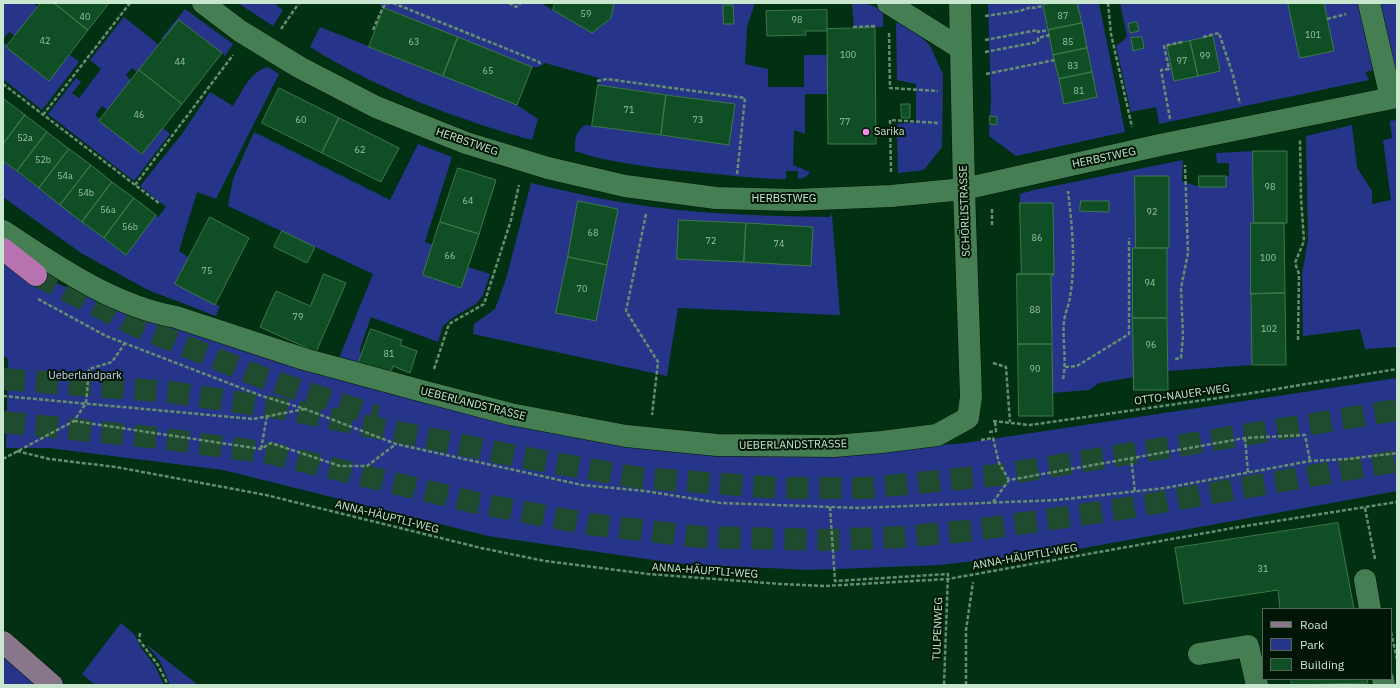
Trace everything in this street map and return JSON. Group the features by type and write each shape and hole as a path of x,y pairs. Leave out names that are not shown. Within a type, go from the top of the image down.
{"highway":[{"path":"3,249 36,275"}],"main road":[{"path":"3,642 52,685"}],"street":[{"name":"HERBSTWEG","path":"203,3 240,31 299,67 376,107 466,143 527,161 625,186 716,198 794,200 891,196 964,189 1160,145 1394,98"},
{"path":"888,3 960,48"},
{"name":"SCHÖRLISTRASSE","path":"960,3 960,48 971,397 968,418"},
{"path":"1369,3 1394,98"},
{"name":"UEBERLANDSTRASSE","path":"3,231 71,276 114,297 158,314 176,317 304,359 426,392 562,425 626,436 717,445 834,446 897,441 937,435 968,418"},
{"path":"1365,580 1370,608"},
{"path":"1199,654 1248,646 1257,685"}],"path":[{"path":"43,115 130,3"},
{"path":"277,34 299,3"},
{"path":"373,30 383,7 389,3"},
{"path":"393,3 539,62 541,65"},
{"path":"509,3 516,7 521,3"},
{"path":"1108,3 1111,34 1128,117 1132,129"},
{"path":"982,16 1020,11 1031,7 1043,6"},
{"path":"889,25 890,88 946,92"},
{"path":"853,27 882,26"},
{"path":"983,41 1038,30 1038,32 1048,30"},
{"path":"1203,37 1219,33 1233,75 1240,105"},
{"path":"983,53 1038,42 1038,38 1050,36"},
{"path":"1170,120 1161,70 1169,69 1164,46 1182,42"},
{"path":"135,185 234,53"},
{"path":"983,75 1055,60"},
{"path":"597,81 606,79 744,98 736,181"},
{"path":"3,84 160,204"},
{"path":"891,196 890,120 946,124"},
{"path":"1298,340 1299,274 1295,263 1304,241 1300,198 1300,134"},
{"path":"426,392 448,324 484,304 511,220 527,161"},
{"path":"1175,359 1181,358 1183,336 1181,288 1188,253 1185,164"},
{"path":"992,228 992,205 1001,202 1001,180"},
{"path":"1063,379 1065,367 1064,321 1070,297 1072,241 1068,188"},
{"path":"649,438 658,362 626,311 651,189"},
{"path":"1065,367 1077,366 1129,334 1129,238"},
{"path":"3,459 74,421 86,403 89,369 112,362 125,343"},
{"path":"991,362 1006,367 1010,422"},
{"name":"OTTO-NAUER-WEG","path":"968,418 1030,425 1246,394 1397,369"},
{"path":"3,396 253,419 305,409"},
{"path":"261,449 267,416"},
{"path":"74,421 261,449 271,443 340,466 367,466 396,444"},
{"path":"995,421 996,431"},
{"path":"993,502 1009,480 1131,457 1245,438 1305,435 1310,461"},
{"path":"989,438 993,438 1000,463 1009,480"},
{"path":"1245,438 1248,473"},
{"name":"ANNA-HÄUPTLI-WEG","path":"17,451 49,459 116,467 266,495 481,548 545,561 648,574 825,586 948,579 1239,527 1397,502"},
{"path":"1131,457 1135,492"},
{"name":"TULPENWEG","path":"830,507 835,581 948,574 944,685"},
{"path":"966,685 966,630 973,582"},
{"path":"140,633 139,640 158,665 168,685"},
{"path":"1392,637 1397,660"}],"green space":[{"path":"3,3 33,3 38,7 15,36 9,32 3,39"},
{"path":"238,3 274,3 283,10 273,26"},
{"path":"378,3 541,3 592,33 611,18 614,3 755,3 747,27 745,64 768,69 768,87 804,87 804,55 827,55 828,94 805,94 805,134 794,130 793,165 810,172 805,177 798,179 798,171 786,171 786,179 749,177 630,164 602,159 575,151 576,136 582,127 586,125 729,145 735,104 598,85 599,78 545,63 539,67 532,67 384,8"},
{"path":"852,3 869,4 883,12 883,27 854,28"},
{"path":"988,3 1043,3 1064,104 1097,97 1077,3 1099,3 1125,132 1016,156 989,136 991,98"},
{"path":"1120,3 1364,3 1380,69 1365,72 1369,80 1159,124 1156,107 1131,112 1116,46 1127,37","holes":["1213,36 1220,71 1174,81 1167,46"]},
{"path":"1374,3 1397,3 1397,76"},
{"path":"185,9 233,44 225,56 222,53 161,39"},
{"path":"124,17 159,45 138,73 132,68 126,75 131,81 108,111 102,106 95,115 142,154 163,128 170,134 134,181 48,114 76,78 81,82 72,93 79,98 101,69 90,60"},
{"path":"896,23 900,23 920,35 930,46 943,74 942,147 924,170 898,173 897,124 916,122 916,84 897,80"},
{"path":"320,27 517,105 538,119 532,140 474,123 418,101 336,62 310,47"},
{"path":"3,42 8,46 6,47 49,80 69,54 79,62 42,110 3,79"},
{"path":"268,67 279,74 216,199 197,192 179,251 189,258 215,304 220,306 216,316 148,290 81,253 3,197 3,161 126,255 156,215 158,217 166,207 140,186 182,134 210,92 233,106 251,77 262,69"},
{"path":"1397,120 1397,347 1365,349 1360,329 1303,336 1302,274 1308,240 1306,136 1352,125 1357,168 1372,191 1372,204 1391,200 1383,140 1392,138 1390,121"},
{"path":"254,132 390,200 418,144 452,157 425,242 433,245 423,275 461,288 468,267 490,274 483,295 476,304 455,316 443,326 438,342 371,317 360,349 361,357 358,364 339,358 373,274 228,206 233,179"},
{"path":"1253,151 1254,223 1251,223 1252,365 1168,371 1167,248 1169,248 1169,176 1136,176 1136,248 1133,249 1134,377 1099,383 1089,390 1052,393 1051,276 1054,275 1053,203 1020,203 1020,194 1183,160 1182,181 1199,187 1226,186 1226,176 1229,176 1229,163 1217,163 1216,153"},
{"path":"531,183 614,201 676,210 778,216 829,217 832,214 840,315 678,308 667,376 473,334 474,324 495,309 506,279"},
{"name":"Ueberlandpark","path":"3,260 18,268 106,303 506,421 860,452 965,443 1397,378 1397,491 1079,549 940,565 810,570 681,564 488,536 223,470 49,448 6,448 8,359 3,356"},
{"path":"121,623 134,634 142,649 155,666 164,685 95,685 82,674"},
{"path":"146,644 198,685 170,685 160,661"},
{"path":"3,654 41,685 3,685"}],"building":[{"path":"41,3 54,3 88,30 49,81 6,47"},
{"path":"54,3 109,3 88,30"},
{"path":"555,3 614,3 611,18 592,33 553,10"},
{"path":"1054,3 1077,3 1082,23 1048,30 1043,5"},
{"path":"1288,3 1324,3 1334,51 1300,58"},
{"path":"723,5 733,5 734,24 724,24"},
{"path":"384,8 458,37 443,76 369,47"},
{"path":"827,10 827,31 805,31 806,35 767,36 766,11"},
{"path":"179,20 222,53 182,104 139,70"},
{"path":"1137,22 1139,31 1130,33 1128,24"},
{"path":"1082,23 1087,48 1053,55 1048,30"},
{"path":"875,28 876,144 828,144 827,29"},
{"path":"1213,36 1220,71 1198,76 1190,41"},
{"path":"458,37 532,67 517,105 443,76"},
{"path":"1142,37 1144,48 1133,51 1131,38"},
{"path":"1190,41 1198,76 1174,81 1167,46"},
{"path":"1087,48 1092,72 1059,79 1053,55"},
{"path":"139,70 182,104 142,154 99,121"},
{"path":"1092,72 1097,97 1064,104 1059,79"},
{"path":"598,85 666,95 661,135 592,126"},
{"path":"279,88 339,118 322,153 262,123"},
{"path":"666,95 735,104 729,145 661,135"},
{"path":"4,99 25,115 3,144 3,100"},
{"path":"901,104 910,104 910,118 902,118"},
{"path":"25,115 47,132 17,171 3,161 3,144"},
{"path":"990,116 997,117 997,125 990,124"},
{"path":"339,118 399,148 381,182 322,153"},
{"path":"47,132 69,149 39,188 17,171"},
{"path":"69,149 91,165 60,205 39,188"},
{"path":"1253,151 1287,151 1287,223 1254,223"},
{"path":"91,165 112,182 82,222 60,205"},
{"path":"458,168 496,180 479,234 440,222"},
{"path":"1135,176 1169,176 1169,248 1136,248"},
{"path":"1199,176 1226,176 1226,187 1199,187"},
{"path":"112,182 134,198 104,238 82,222"},
{"path":"134,198 156,215 126,255 104,238"},
{"path":"578,201 618,209 607,265 568,257"},
{"path":"1081,201 1109,201 1109,212 1080,211"},
{"path":"1020,203 1053,203 1054,274 1017,274 1021,273"},
{"path":"210,217 249,238 215,305 175,284"},
{"path":"679,220 746,223 744,262 677,259"},
{"path":"440,222 479,234 461,288 423,275"},
{"path":"746,223 813,227 811,266 744,262"},
{"path":"1251,223 1284,223 1285,293 1251,294"},
{"path":"282,231 315,247 307,263 274,247"},
{"path":"1133,248 1167,248 1167,318 1133,318"},
{"path":"568,257 607,265 596,321 556,313"},
{"path":"324,274 346,283 316,352 260,327 276,291 310,306"},
{"path":"1017,274 1054,274 1051,276 1052,344 1018,344"},
{"path":"1285,293 1286,365 1252,365 1251,294"},
{"path":"1133,318 1167,318 1168,390 1134,390"},
{"path":"371,329 402,340 400,345 417,351 410,373 393,366 390,375 358,364"},
{"path":"1018,344 1052,344 1053,416 1019,416"},
{"path":"1338,523 1354,608 1280,608 1278,590 1184,604 1175,548"},
{"path":"1291,680 1367,680 1368,683 1292,685"}],"tunnel":[{"path":"36,275 134,325 261,377 377,416"},
{"path":"3,379 170,392 284,409 521,457 640,478 780,488 866,488 999,475 1397,410"},
{"path":"3,422 159,438 269,453 477,503 589,524 701,537 826,540 901,537 976,530 1121,509 1397,461"}],"place":[{"name":"Sarika","path":"866,132"}]}
